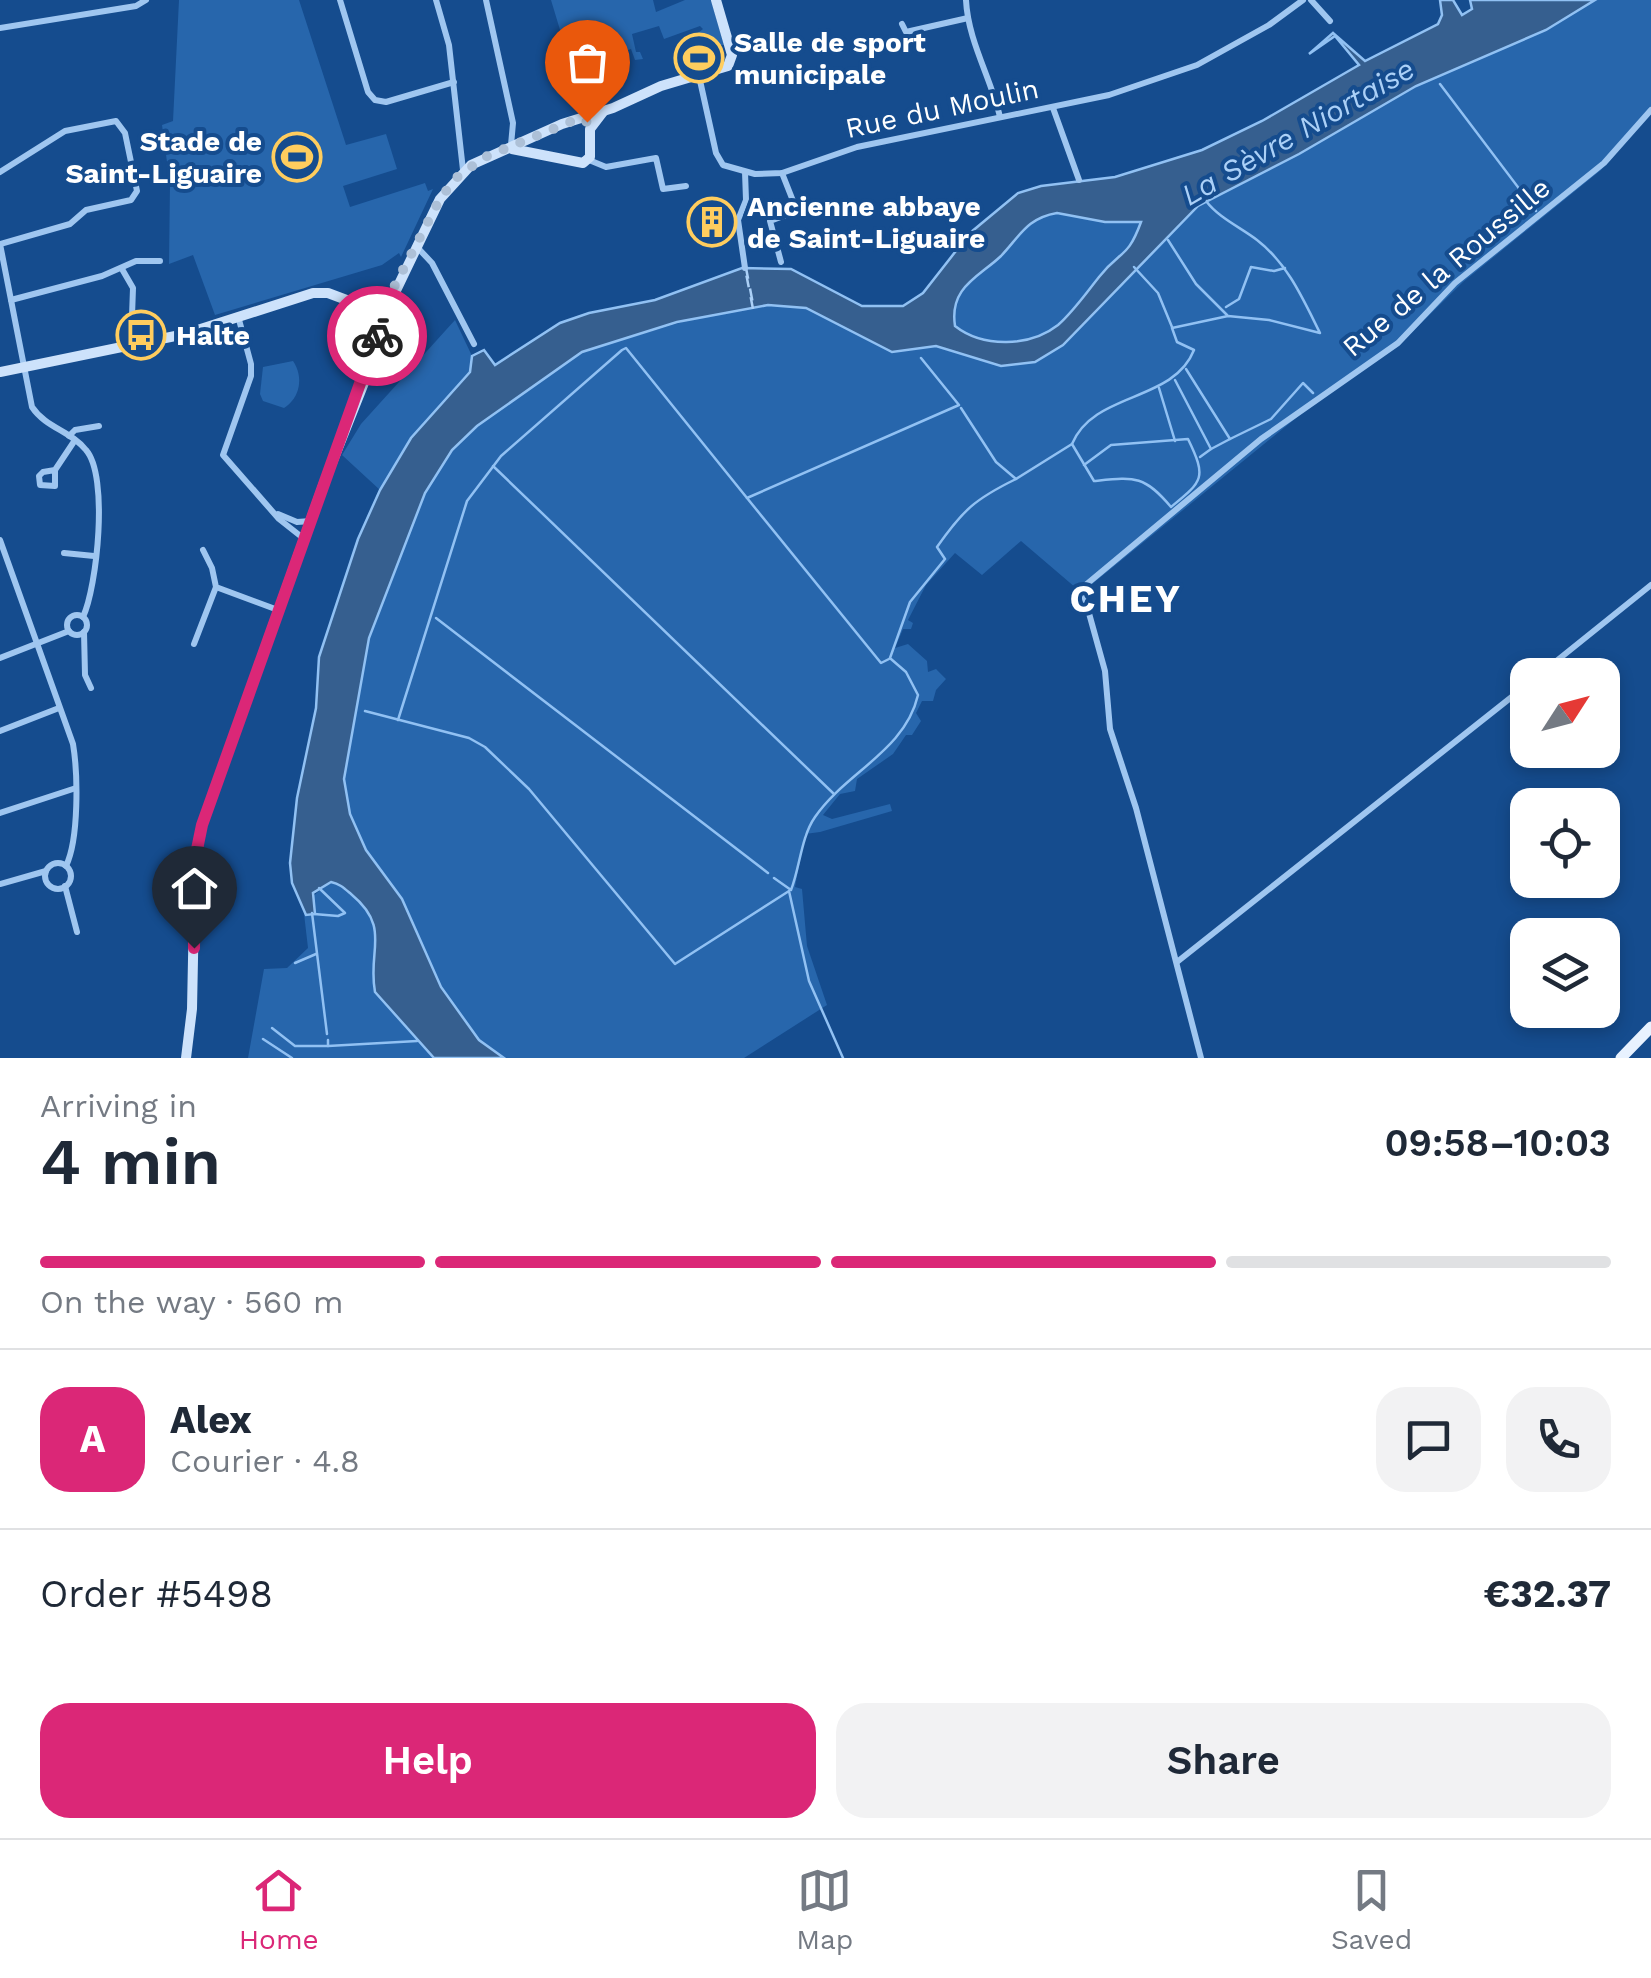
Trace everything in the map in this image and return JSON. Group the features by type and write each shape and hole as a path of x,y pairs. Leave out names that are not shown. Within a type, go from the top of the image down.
{"main road":[{"path":"1621,1058 1651,1027"}],"street":[{"path":"0,28 136,6 146,0"},
{"path":"436,0 450,45 464,170"},
{"path":"486,0 513,124 510,149"},
{"path":"185,1055 198,839 304,539 416,246 440,199 464,170 485,157 661,86 725,69 732,59 716,0"},
{"path":"966,0 968,18 992,82 1000,117"},
{"name":"Rue du Moulin","path":"745,172 782,173 856,147 1109,95 1197,65 1269,25 1303,0"},
{"path":"1311,0 1330,21"},
{"path":"341,1 368,92 375,100 386,102 454,82"},
{"path":"902,24 906,32 968,18"},
{"path":"700,76 716,153 723,164 745,172 746,200 738,220 745,268"},
{"path":"1053,108 1079,180"},
{"name":"Rue de la Roussille","path":"1177,962 1110,729 1105,671 1082,588 1273,430 1398,343 1455,283 1604,163 1651,110"},
{"path":"588,160 590,130 603,112"},
{"path":"580,118 590,130"},
{"path":"0,172 65,131 116,121 125,133 136,191 128,201 86,210 70,224 0,244 22,367 35,412 72,438 94,461 100,492 83,617 87,622 85,676 90,688"},
{"path":"530,138 532,152"},
{"path":"510,149 576,164 588,160 606,167 656,158 663,189 686,186"},
{"path":"782,173 797,210 770,221 782,262"},
{"path":"416,246 432,263 474,344"},
{"path":"11,300 122,269 136,261 160,261"},
{"path":"122,269 133,288 132,346"},
{"path":"0,372 185,334 321,292 404,323 401,280"},
{"path":"386,317 404,309"},
{"path":"238,316 252,364 251,376 223,456 291,531 304,539"},
{"path":"55,470 75,430 98,426"},
{"path":"273,510 297,522 311,521"},
{"path":"0,540 9,578 38,643 73,744 76,788 71,852 66,866 71,876 66,886 77,932"},
{"path":"194,644 216,587 203,550"},
{"path":"64,553 94,556"},
{"path":"1560,658 1651,585"},
{"path":"216,587 279,611"},
{"path":"83,617 71,617 67,625 75,634 84,632"},
{"path":"0,658 69,631"},
{"path":"1201,1058 1177,962 1510,698"},
{"path":"0,731 59,708"},
{"path":"0,813 76,788"},
{"path":"0,884 46,871 55,863 66,866"},
{"path":"46,871 50,886 66,886"}],"shaded area":[{"name":"Stade de Saint-Liguaire","path":"179,0 299,0 346,145 386,134 397,169 343,186 350,207 425,183 428,191 433,189 401,257 399,253 382,265 215,315 193,255 169,264 170,184 162,125 173,121"},
{"path":"551,0 653,0 656,12 685,0 711,0 724,45 689,46 689,40 703,29 700,26 664,39 659,26 632,34 636,52 643,59 635,60 631,49 600,60 588,77 576,83"},
{"path":"1565,0 1651,0 1651,113 1601,170 1463,282 1397,347 1317,401 1086,589 1076,588 1021,541 982,575 955,553 926,585 908,620 913,623 911,629 903,629 895,648 908,644 927,661 928,672 936,669 946,679 936,690 933,701 922,701 916,713 921,721 912,735 906,735 893,754 857,779 855,791 840,794 823,815 832,819 890,804 892,811 805,834 795,887 802,889 807,946 827,1005 744,1058 248,1058 264,969 287,968 308,948 303,905 366,850 350,814 344,779 369,638 425,493 452,450 503,404 582,352 779,293 892,352 953,318 964,288 1034,219 1055,214 1108,222 1140,220"},
{"path":"455,320 472,356 470,371 411,438 380,490 342,455 361,424"},
{"path":"293,361 299,380 294,399 284,408 263,401 263,367"}],"water":[{"name":"La Sèvre Niortaise","path":"1440,0 1453,0 1462,15 1472,9 1470,0 1595,0 1546,30 1416,86 1299,154 1198,206 1063,345 1035,362 1001,366 936,346 892,352 806,308 768,305 677,322 582,352 477,426 452,450 425,493 369,638 344,779 350,814 366,850 402,899 441,987 479,1040 504,1058 434,1058 375,992 375,929 363,906 331,882 313,893 315,914 306,915 292,883 290,863 297,798 316,708 319,657 358,539 380,490 411,438 470,372 472,356 484,350 495,365 560,323 655,300 742,268 791,269 862,306 903,306 923,293 970,233 1018,193 1041,186 1115,177 1202,150 1262,121 1359,65 1335,36 1309,54 1333,33 1365,61 1438,24 1442,15","holes":["1057,213 1105,222 1141,222 1127,249 1058,325 1034,338 1006,342 979,338 955,326 954,313 961,292 1031,224"]}],"waterway":[{"path":"1440,84 1536,211"},
{"name":"La Sèvre Niortaise","path":"1072,444 1097,414 1169,380 1184,367 1194,350 1177,342 1172,328 1228,316 1269,320 1320,333 1278,260 1206,201"},
{"path":"1168,240 1196,284 1227,315"},
{"path":"1134,267 1158,293 1172,327"},
{"path":"1226,307 1239,299 1251,267 1274,271 1285,268"},
{"path":"398,720 467,501 501,456 622,350 626,348 747,498 959,405 921,358"},
{"path":"1186,369 1230,439 1211,449"},
{"path":"1175,380 1211,449 1200,457"},
{"path":"1230,439 1271,419 1303,383 1313,393"},
{"path":"1159,388 1175,441"},
{"path":"890,658 910,602 945,559 937,547 971,507 1016,479 996,462 961,408"},
{"path":"1016,479 1072,444 1094,481 1138,481 1171,507 1199,478 1198,462 1188,439 1111,445 1084,465"},
{"path":"493,466 834,794"},
{"path":"747,498 881,663 889,659"},
{"path":"436,618 768,873"},
{"path":"774,878 791,890 815,817 888,746 911,714 918,695 906,672 891,659"},
{"path":"365,711 469,738 485,747 529,789 675,964 789,891 809,981 843,1058"},
{"path":"314,914 345,913 319,888"},
{"path":"312,913 327,1034"},
{"path":"295,963 316,954"},
{"path":"272,1028 295,1046 328,1046 328,1040"},
{"path":"263,1039 292,1058"},
{"path":"328,1046 417,1041"}],"ferry route":[{"path":"745,268 746,268 754,309 753,309 745,268"}],"way so far":[{"path":"377,336 382,310 440,199 456,178 477,161 562,124 580,118 587,122"}],"place":[{"name":"Salle de sport municipale","path":"699,58"},
{"name":"Stade de Saint-Liguaire","path":"297,157"},
{"name":"Ancienne abbaye de Saint-Liguaire","path":"712,222"},
{"name":"Halte","path":"141,335"}],"district":[{"name":"CHEY","path":"1126,599"}],"route":[{"path":"194,948 195,859 202,825 377,336"}]}
